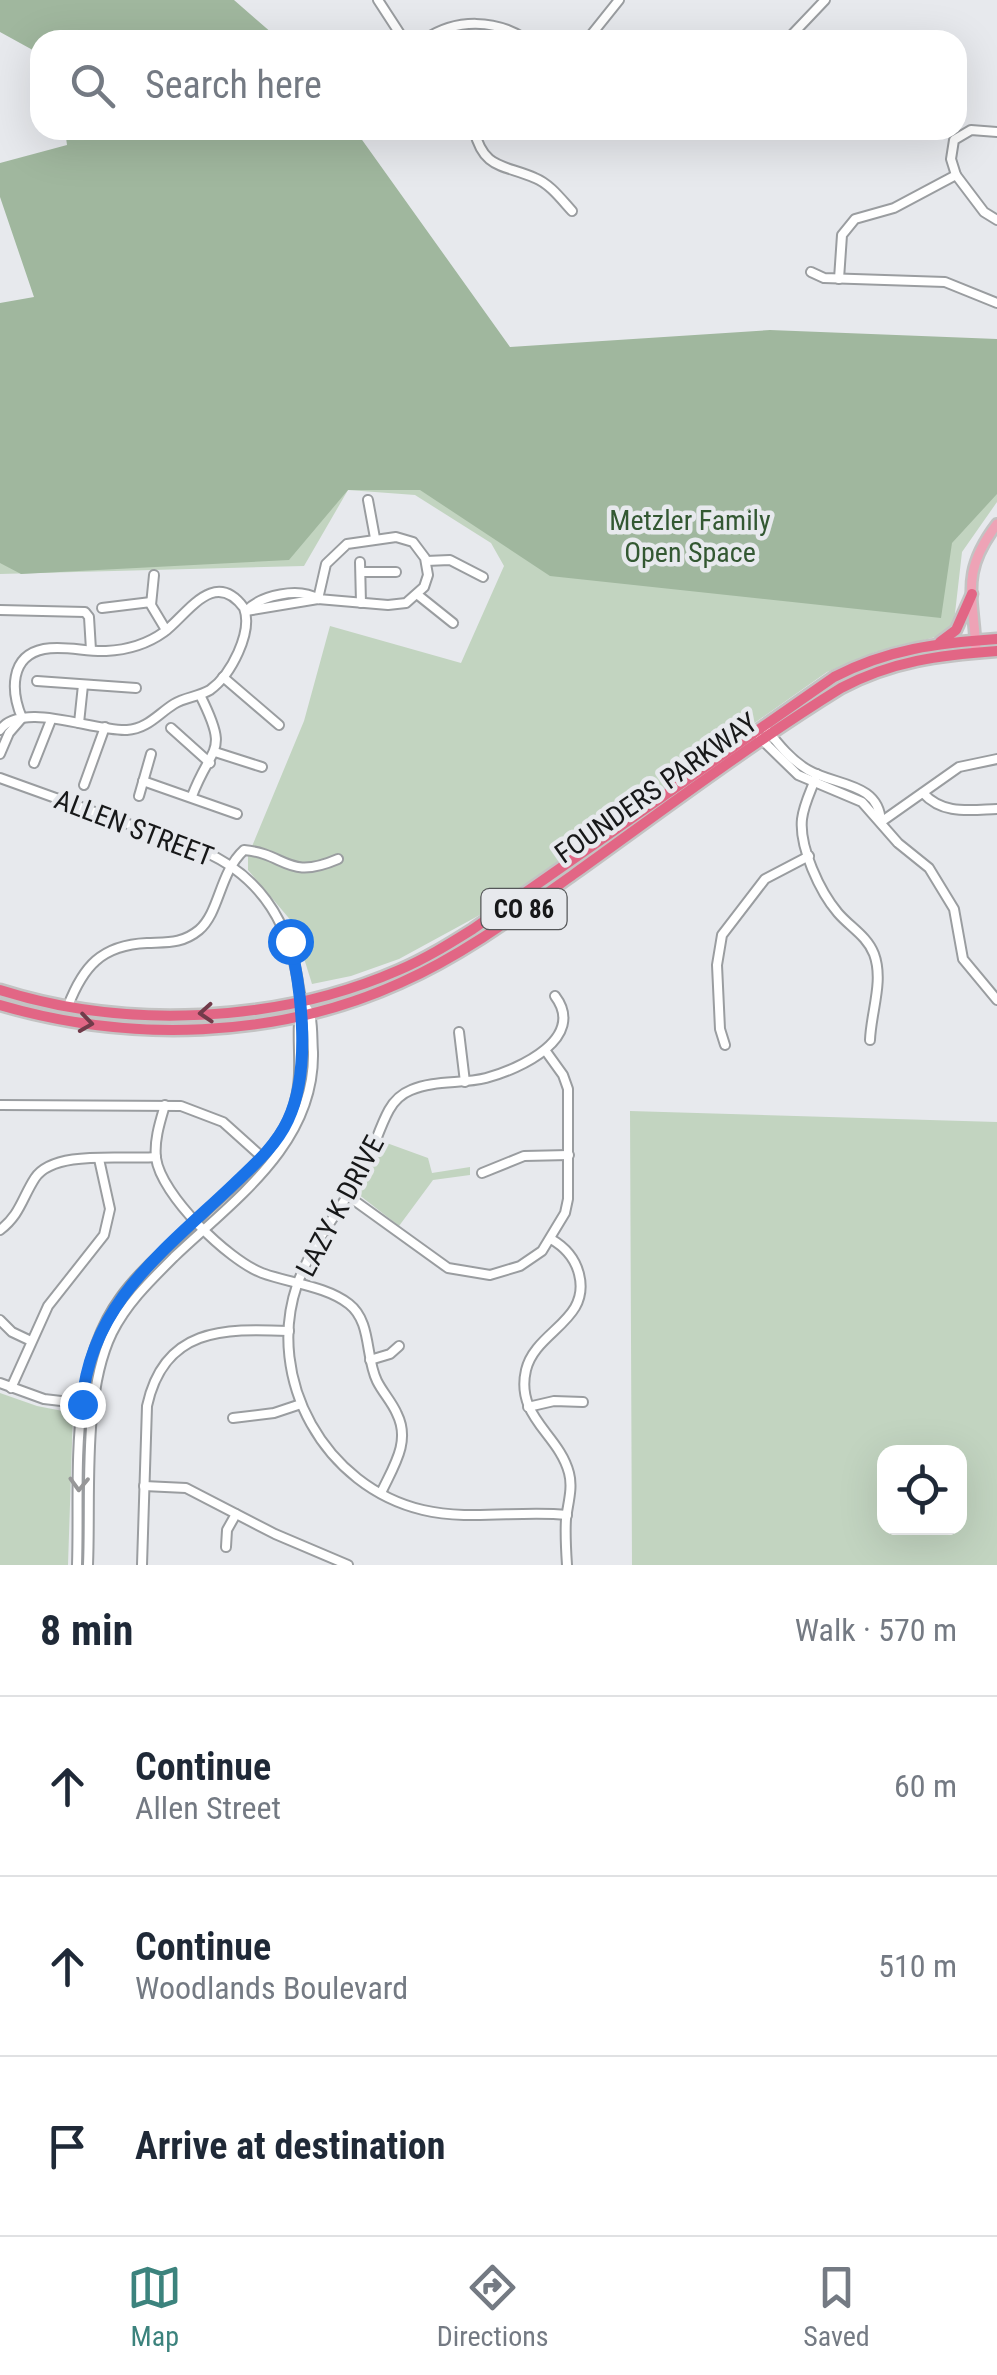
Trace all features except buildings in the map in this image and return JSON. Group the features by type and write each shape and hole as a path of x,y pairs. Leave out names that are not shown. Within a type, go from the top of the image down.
{"highway":[{"path":"940,643 955,632 972,594"},
{"name":"FOUNDERS PARKWAY","path":"0,1005 92,1024 176,1030 254,1024 384,990 456,954 841,688 877,670 997,639"},
{"name":"FOUNDERS PARKWAY","path":"0,990 68,1006 124,1013 194,1014 302,1001 398,970 444,946 758,728 860,664 916,646 940,643 997,651"},
{"path":"32,1014 68,1006"}],"main road":[{"path":"976,646 973,561 997,524"}],"street":[{"path":"378,0 398,30"},
{"path":"595,30 618,0"},
{"path":"796,30 825,0"},
{"path":"446,30 460,24 511,30"},
{"path":"967,132 997,132"},
{"path":"477,140 488,159 504,170 546,184 572,211"},
{"path":"954,140 951,159 956,174 984,212 997,220"},
{"path":"839,278 842,235 855,219 894,208 956,174"},
{"path":"810,272 824,278 946,282 997,303"},
{"path":"368,500 376,538"},
{"path":"246,611 318,599 398,605 418,595 427,579 426,561 420,548 409,540 392,536 353,542 334,553 325,567 318,599"},
{"path":"426,561 450,560 483,576"},
{"path":"360,562 360,602"},
{"path":"360,572 396,572"},
{"path":"154,575 151,602 166,630"},
{"path":"0,730 11,719 22,718 124,730 138,728 179,701 200,695 223,676 247,628 246,611 232,596 211,594 193,602 166,630 137,646 37,651 20,666 13,685 22,718"},
{"path":"418,595 453,624"},
{"path":"102,608 151,602"},
{"path":"0,610 85,612 90,617 90,650"},
{"path":"223,676 279,726"},
{"path":"37,681 136,688"},
{"path":"2,684 13,685"},
{"path":"78,723 83,685"},
{"path":"192,796 215,752 214,724 200,695"},
{"path":"0,754 6,736 22,718"},
{"path":"34,763 51,720"},
{"path":"84,785 105,727"},
{"path":"171,728 210,763"},
{"path":"758,728 788,768 855,798 929,868 954,909 963,959 997,1000"},
{"path":"215,752 262,766"},
{"path":"138,796 151,754"},
{"path":"881,822 967,764 997,758"},
{"name":"ALLEN STREET","path":"0,778 204,852 232,866 258,888 282,922 290,941 302,1001"},
{"path":"816,779 802,819 802,834 834,908 864,938 875,958 878,976 870,1040"},
{"path":"143,781 237,814"},
{"path":"922,793 950,810 997,809"},
{"path":"68,1006 83,972 105,954 138,944 178,942 200,929 208,920 220,886 246,850 298,869 317,868 338,860"},
{"path":"725,1045 720,1029 717,966 722,936 765,879 809,856"},
{"path":"348,1196 435,1260 464,1273 506,1272 533,1259 560,1226 568,1199 566,1083 545,1050 555,1040 564,1018 565,1008 555,996"},
{"path":"88,1565 94,1404 102,1360 120,1317 143,1288 283,1150 301,1118 311,1083 302,1001"},
{"path":"283,1150 284,1127 301,1075 304,1014"},
{"path":"459,1032 465,1082"},
{"name":"LAZY K DRIVE","path":"545,1050 505,1071 465,1082 420,1087 396,1100 370,1157 326,1225 298,1284 288,1331 290,1360 301,1404 326,1449 343,1467 381,1493 437,1513 567,1515"},
{"path":"0,1105 191,1108 214,1117 262,1157"},
{"path":"166,1105 157,1134 156,1156 173,1194 234,1258 249,1268 336,1296 357,1312 379,1386 398,1416 403,1435 381,1493"},
{"path":"77,1565 82,1404 90,1358 110,1313 127,1288 262,1157 284,1127"},
{"path":"482,1173 524,1156 569,1155"},
{"path":"0,1230 16,1217 35,1178 45,1168 71,1159 156,1156"},
{"path":"11,1388 53,1297 100,1243 108,1225 110,1209 99,1159"},
{"path":"551,1239 574,1260 580,1293 570,1317 532,1355 524,1381 528,1407 566,1462 571,1488 567,1565"},
{"path":"0,1320 12,1332 32,1341"},
{"path":"142,1565 147,1406 156,1379 174,1356 195,1339 219,1331 288,1331"},
{"path":"370,1360 390,1354 399,1346"},
{"path":"0,1382 44,1399 94,1404"},
{"path":"528,1407 554,1401 583,1402"},
{"path":"233,1418 274,1413 301,1404"},
{"path":"144,1486 186,1488 348,1565"},
{"path":"226,1547 227,1530 236,1514"}],"green space":[{"path":"0,0 234,0 268,30 30,30 30,48 0,32"},
{"name":"Metzler Family Open Space","path":"66,140 362,140 510,347 770,330 997,339 997,494 952,543 941,618 550,576 420,490 348,490 289,560 21,574 0,563 0,303 34,297 0,197 0,163 67,145"},
{"name":"Metzler Family Open Space","path":"0,346 997,348 997,502 962,552 954,622 940,636 875,652 827,672 489,910 399,959 351,976 312,984 293,923 248,870 248,856 304,721 330,626 461,663 504,566 491,543 415,495 348,490 304,566 0,574"},
{"path":"630,1111 997,1122 997,1565 632,1565"},
{"path":"384,1142 428,1158 432,1173 470,1167 470,1175 433,1180 399,1226 358,1194"},
{"path":"0,1393 73,1413 68,1565 0,1565"}],"route":[{"path":"82,1404 94,1347 127,1288 262,1157 286,1123 299,1086 302,1050 302,1001 290,941"}]}
